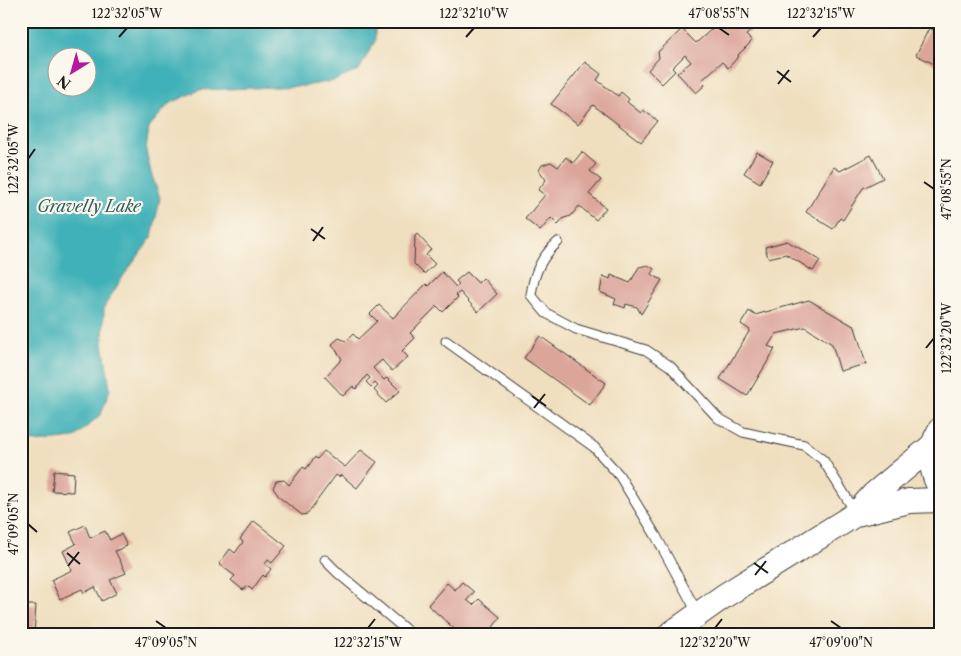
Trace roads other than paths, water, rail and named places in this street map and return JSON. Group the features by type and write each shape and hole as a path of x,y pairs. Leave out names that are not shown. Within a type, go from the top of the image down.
{"main road":[{"path":"669,635 698,614 856,514 874,494 936,438"},
{"path":"936,438 931,462 940,488"},
{"path":"856,514 910,500 940,500"}],"lane":[{"path":"558,242 546,253 533,278 531,295 546,313 576,329 646,350 670,366 718,418 743,432 804,446 823,460 856,514"},
{"path":"446,341 594,447 619,475 656,536 698,614"},
{"path":"325,560 412,635"}],"water":[{"name":"Gravelly Lake","path":"21,21 375,21 375,41 359,70 334,81 304,86 199,90 169,104 149,127 146,151 160,198 152,237 122,278 104,307 103,343 110,389 101,414 74,438 36,442 21,440"}]}
